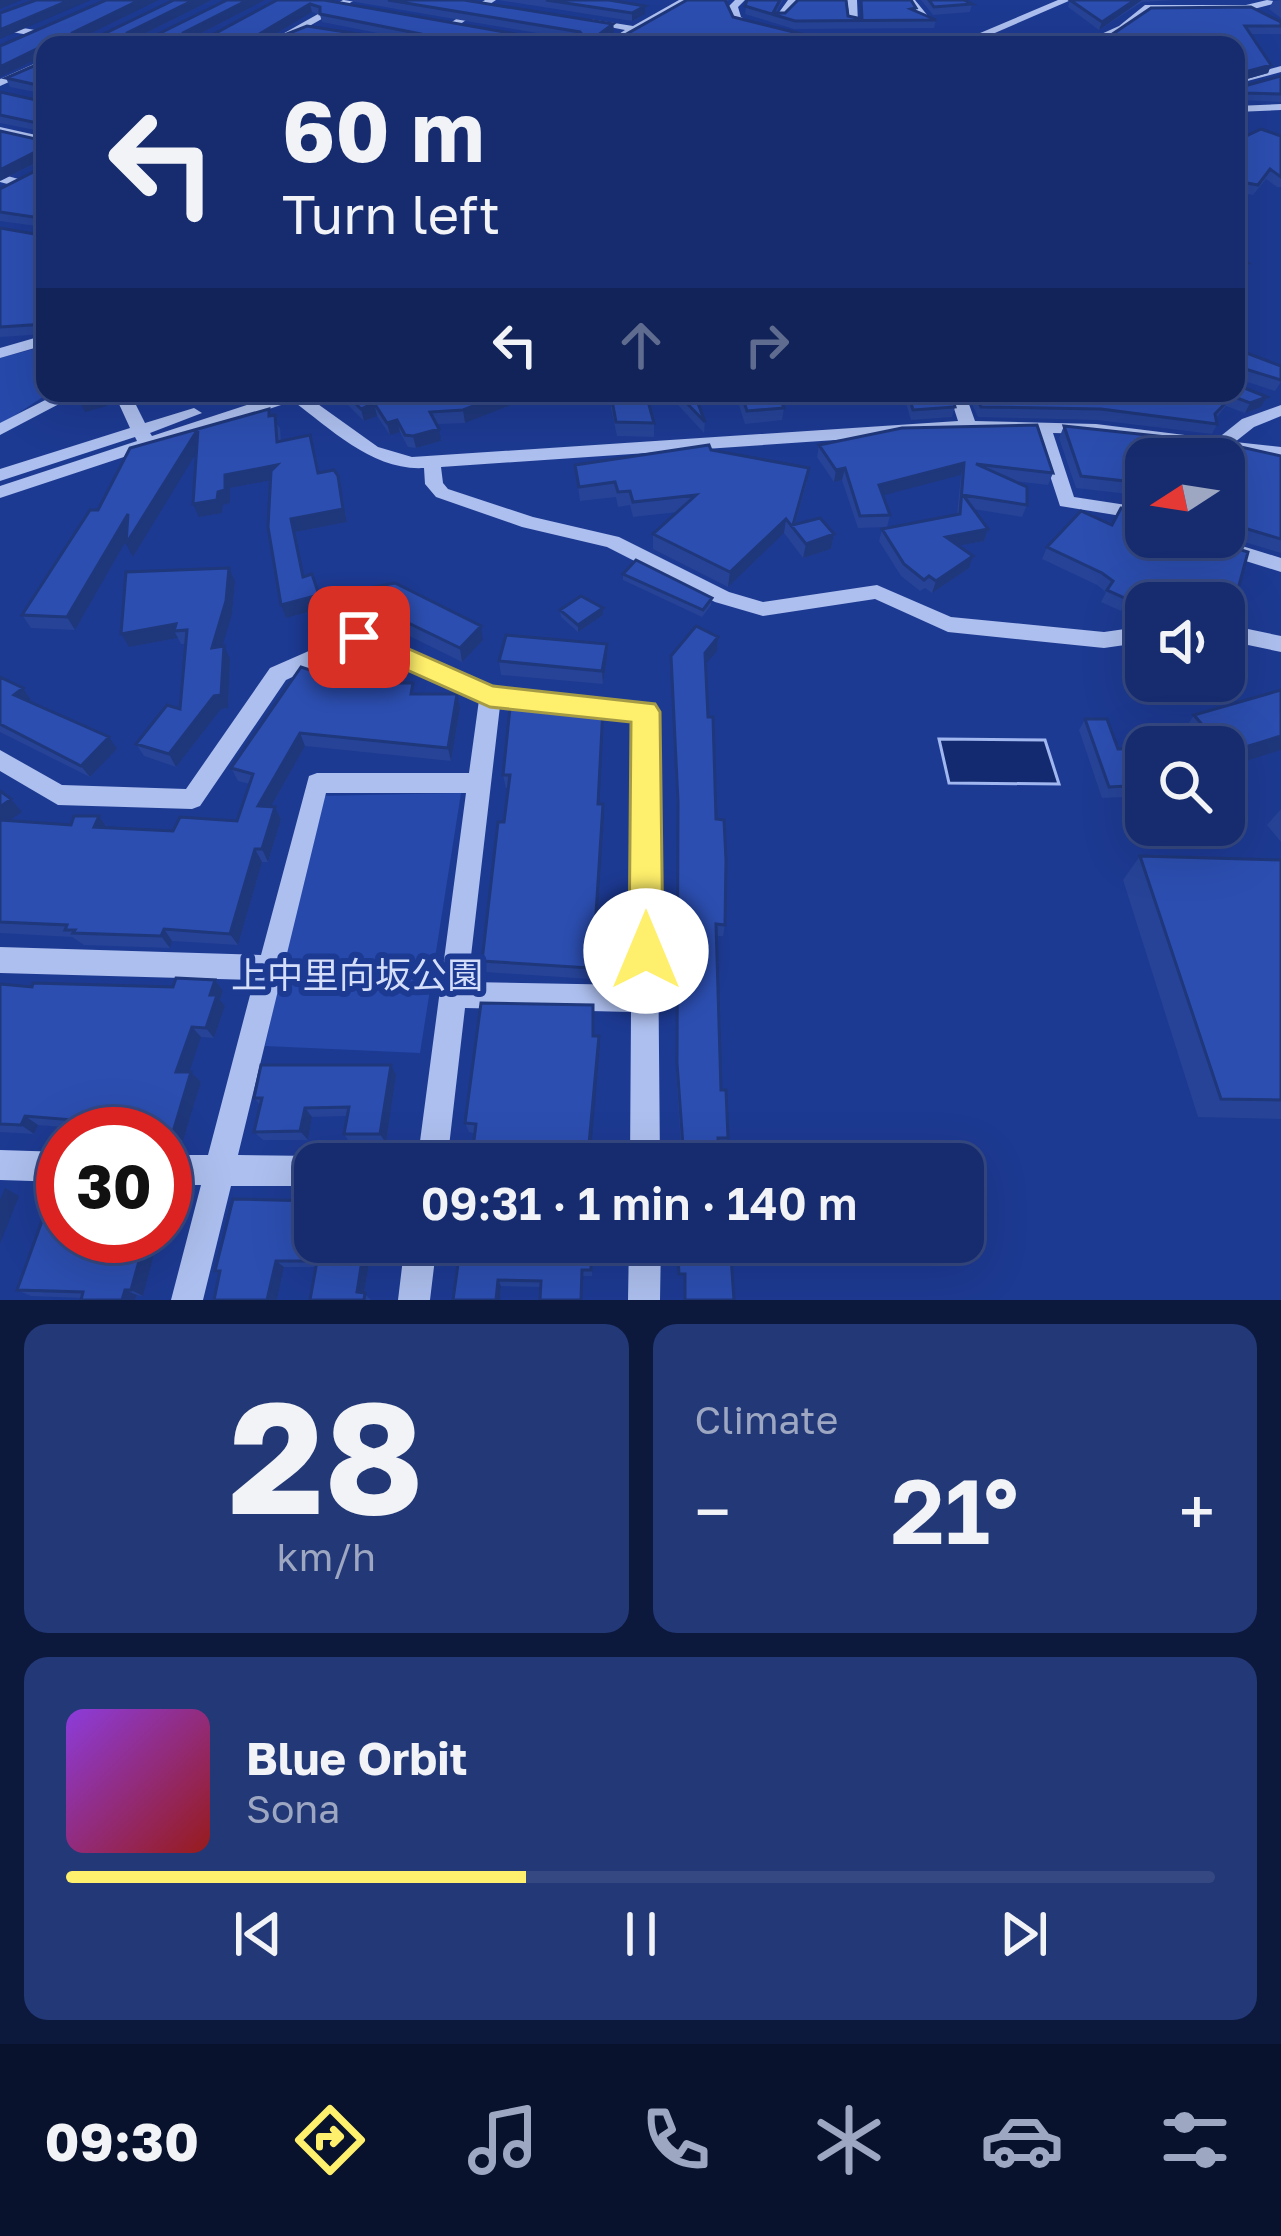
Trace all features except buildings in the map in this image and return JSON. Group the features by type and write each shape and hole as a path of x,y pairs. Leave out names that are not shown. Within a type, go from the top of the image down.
{"street":[{"path":"620,36 686,0"},
{"path":"740,0 733,8 737,19 768,33"},
{"path":"778,16 793,0"},
{"path":"852,0 855,21"},
{"path":"910,0 928,19"},
{"path":"981,36 1066,0"},
{"path":"1239,0 1266,16"},
{"path":"1104,36 1124,28 1145,8 1251,7 1278,0"},
{"path":"467,2 504,8"},
{"path":"319,3 344,3 361,10"},
{"path":"284,36 344,3"},
{"path":"436,36 487,3"},
{"path":"642,7 665,10"},
{"path":"567,18 630,28"},
{"path":"430,21 473,28"},
{"path":"17,40 53,25"},
{"path":"302,26 325,30"},
{"path":"0,27 34,33"},
{"path":"19,62 36,64"},
{"path":"0,83 36,68"},
{"path":"1245,82 1277,73"},
{"path":"0,92 22,97"},
{"path":"1245,109 1281,107"},
{"path":"0,131 36,139"},
{"path":"0,190 31,175"},
{"path":"0,178 36,188"},
{"path":"0,353 36,343"},
{"path":"0,430 54,402"},
{"path":"126,402 144,437"},
{"path":"0,492 235,402"},
{"path":"0,475 268,402"},
{"path":"306,402 372,452 411,463 890,428 1043,428 1172,438"},
{"path":"960,402 968,426"},
{"path":"1228,438 1276,404"},
{"path":"1043,428 1066,502 1125,511"},
{"path":"1245,446 1281,453"},
{"path":"432,463 434,484 442,493 530,523 612,542 722,597 764,609 877,592 948,624 1105,640 1125,637"},
{"path":"1245,554 1281,565"},
{"path":"1245,636 1281,644"},
{"path":"1,760 58,795 192,799 278,674 359,637 490,696 645,712 645,1143"},
{"path":"434,1143 490,696"},
{"path":"187,1300 317,783 479,783"},
{"path":"0,960 267,968"},
{"path":"453,995 646,999"},
{"path":"0,1165 36,1166"},
{"path":"192,1171 294,1171"},
{"path":"414,1300 419,1263"},
{"path":"644,1300 645,1263"}],"green space":[{"path":"36,348 36,401 0,425 0,358"},
{"name":"上中里向坂公園","path":"461,793 420,1053 265,1046 320,796"}],"shaded area":[{"path":"939,739 1045,740 1059,784 949,783"}],"route":[{"path":"359,637 490,696 645,712 646,951"}]}
